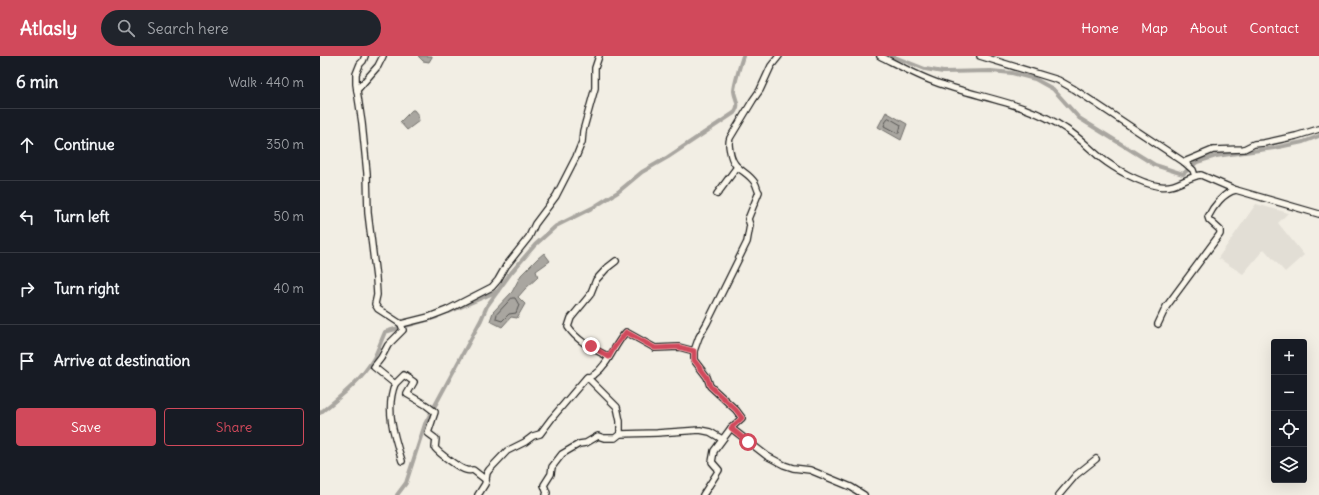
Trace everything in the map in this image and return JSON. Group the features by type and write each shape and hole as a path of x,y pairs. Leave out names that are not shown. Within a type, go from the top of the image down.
{"street":[{"path":"365,56 356,74 367,173 368,213 376,271 377,295 375,304 378,309 402,326"},
{"path":"357,90 378,66 383,56"},
{"path":"395,384 374,367 381,358 388,344 402,326 447,310 492,287 506,266 529,237 535,224 556,196 582,142 583,131 595,88 595,68 599,56"},
{"path":"703,495 719,470 712,462 714,451 731,428 742,418 736,410 710,386 707,377 694,360 694,351 699,337 747,242 750,225 748,219 759,192 755,183 745,173 734,166 728,142 760,90 771,66 779,56"},
{"path":"880,56 934,82 1019,106 1051,121 1066,129 1103,159 1118,169 1147,183 1168,187 1180,184 1194,173"},
{"path":"980,56 1058,80 1184,162 1194,173 1210,178 1236,190 1319,214"},
{"path":"1184,162 1213,150 1244,149 1254,144 1264,144 1319,129"},
{"path":"717,194 737,167"},
{"path":"1158,324 1166,307 1220,234 1220,230 1208,218 1210,214 1230,191 1236,190"},
{"path":"609,357 580,341 568,327 571,318 590,295 596,280 616,261"},
{"path":"478,495 485,484 487,473 506,451 525,442 533,436 540,434 587,377 594,375 602,368 626,332 655,348 679,347 694,351"},
{"path":"402,461 391,425 391,392 395,384 404,376 414,382 407,394 435,412 428,432 436,439 435,448 440,454 466,470 473,470 486,480"},
{"path":"587,377 617,408 620,421 620,434"},
{"path":"731,428 767,456 784,465 793,468 810,470 851,487 864,495"},
{"path":"546,495 547,493 544,485 551,474 552,467 562,454 579,444 586,443 598,436 604,438 615,438 620,434 700,430 710,432 722,439"},
{"path":"1059,495 1076,475 1096,459"}],"shaded area":[{"path":"1256,204 1288,213 1278,223 1304,255 1285,272 1264,249 1243,274 1218,258"}],"water":[{"path":"418,56 432,57 429,62 423,61"},
{"path":"412,110 414,110 418,115 419,121 407,130 400,122"},
{"path":"886,112 907,124 901,140 878,127"},
{"path":"544,253 550,261 536,271 538,277 518,297 525,304 517,318 511,317 502,327 490,321 493,312 512,292 521,275"}],"waterway":[{"path":"397,495 406,483 425,424 481,320 487,306 510,274 535,245 556,226 594,207 618,192 642,172 668,157 734,113 737,107 734,88 743,56"},
{"path":"892,56 925,69 943,72 991,71 1012,73 1035,79 1053,89 1079,118 1155,165 1183,174 1197,162 1216,156 1274,148 1303,142 1319,136"},
{"path":"449,312 498,291"},
{"path":"320,413 350,388 363,374 374,358 385,332 437,317"}],"route":[{"path":"591,346 609,357 626,332 655,348 679,347 694,351 694,360 707,377 710,386 736,410 742,418 731,428 748,442"}]}
